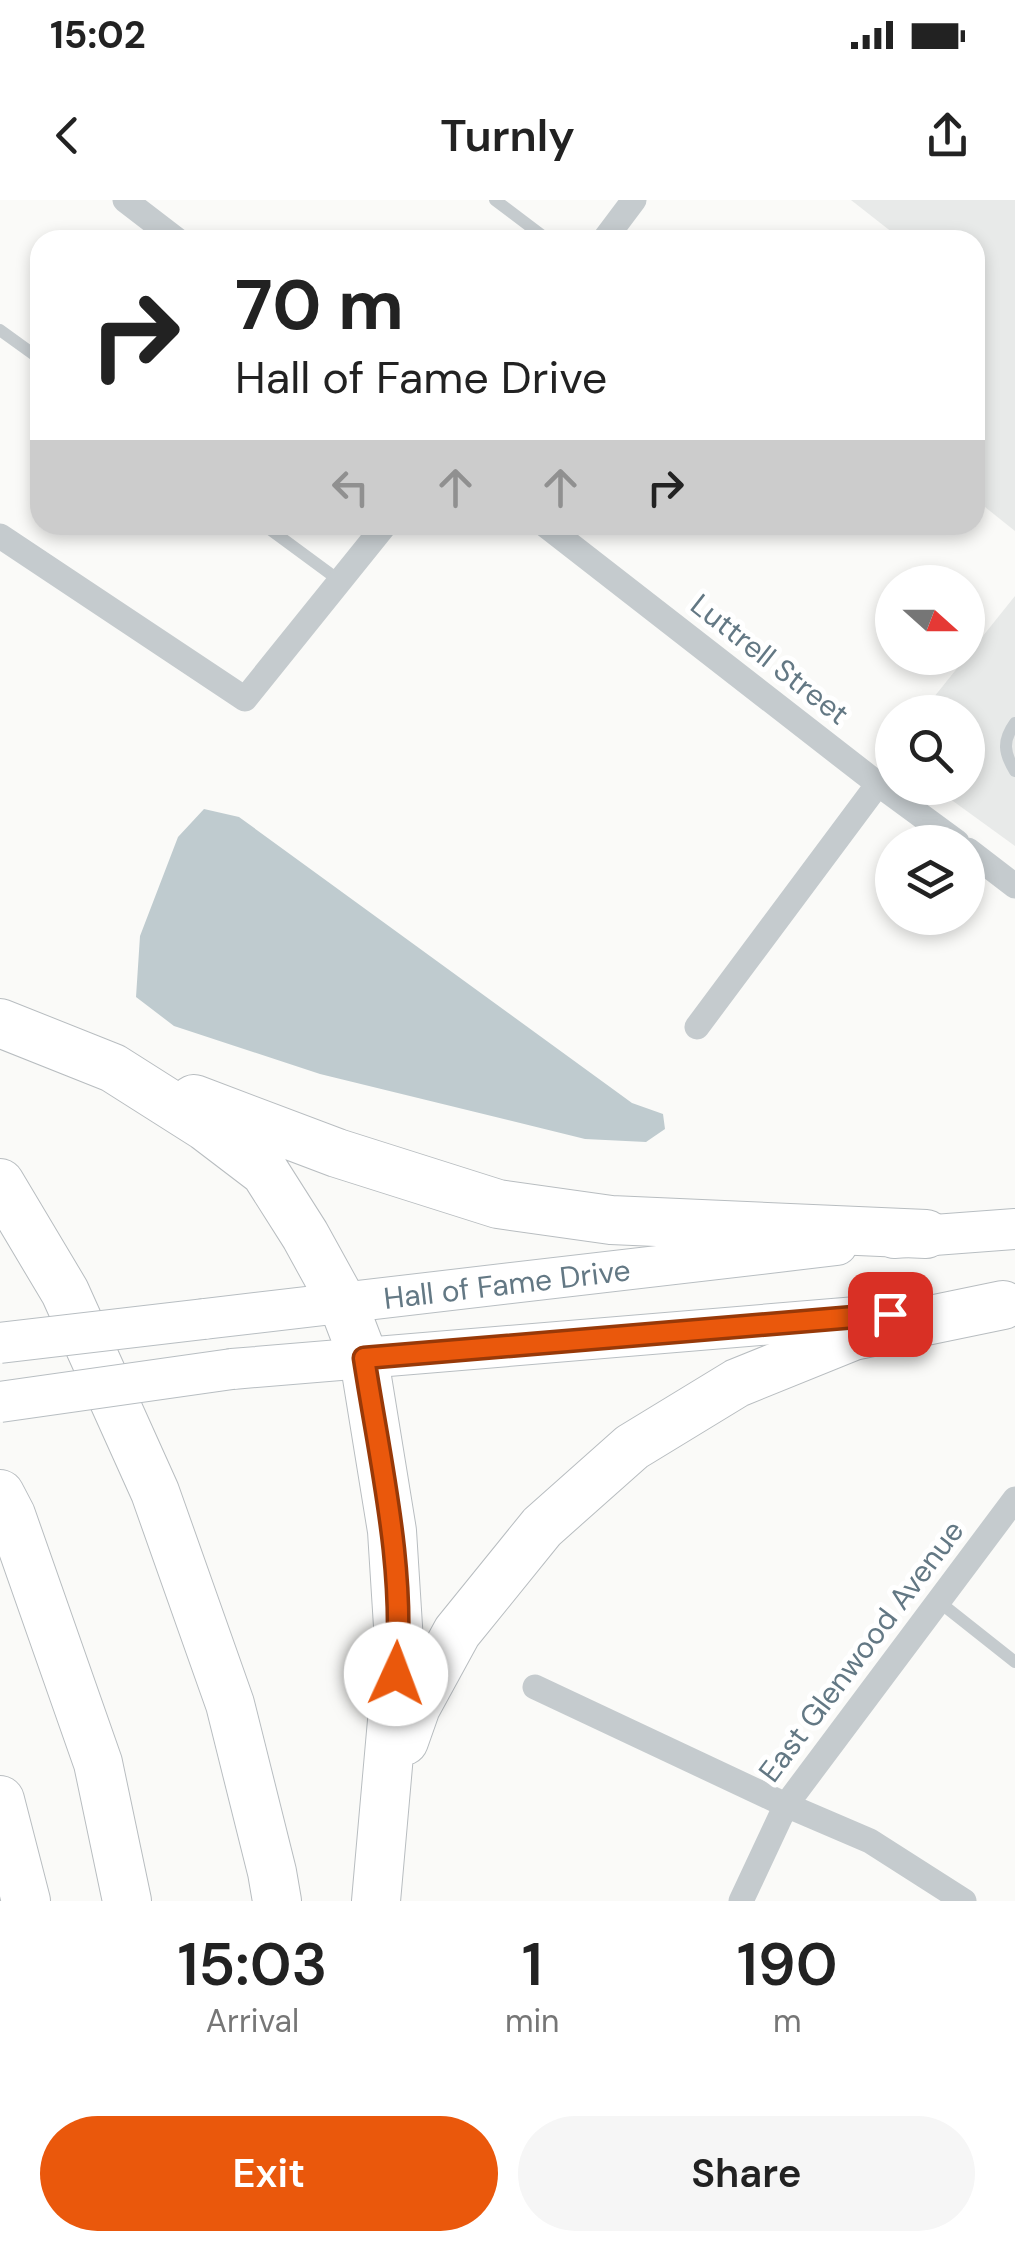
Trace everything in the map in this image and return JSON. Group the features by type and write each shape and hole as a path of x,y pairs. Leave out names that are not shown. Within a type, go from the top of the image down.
{"highway":[{"path":"5,1025 337,1153 498,1204 612,1220 926,1234"},
{"path":"113,1068 206,1127 264,1172 343,1304 364,1358 392,1531 399,1642 376,1901"},
{"path":"0,1183 65,1292 155,1492 230,1704 277,1901"},
{"path":"384,1802 416,1707 457,1632 542,1526 632,1448 737,1383 853,1336 1009,1305"},
{"path":"0,1494 98,1763 128,1901"},
{"path":"0,1800 26,1901"}],"main road":[{"name":"Hall of Fame Drive","path":"0,1343 926,1234 1015,1229"},
{"name":"Hall of Fame Drive","path":"0,1402 232,1369 1009,1305"}],"street":[{"path":"126,200 164,230"},
{"path":"612,230 634,200"},
{"path":"0,536 244,698 377,535"},
{"name":"Luttrell Street","path":"558,535 875,782"},
{"path":"698,1027 875,788"},
{"name":"Luttrell Street","path":"907,805 934,825"},
{"path":"985,863 1015,886"},
{"name":"East Glenwood Avenue","path":"741,1901 786,1804 1015,1499"},
{"path":"535,1687 870,1841 964,1901"}],"lane":[{"path":"495,200 535,230"},
{"path":"0,330 30,352"},
{"path":"277,535 340,582"},
{"path":"1015,723 1007,734 1004,753 1015,771"},
{"path":"938,1602 1015,1662"}],"shaded area":[{"path":"851,200 1015,200 1015,531 985,507 985,230 889,230"},
{"path":"1015,596 1015,846 958,805 985,805 985,695 936,695 952,675 985,675 985,633"},
{"path":"204,809 239,817 632,1103 663,1114 665,1129 646,1142 585,1139 320,1074 174,1026 136,997 140,936 178,837"}],"route":[{"path":"396,1674 399,1642 392,1531 364,1358 890,1314"}]}
